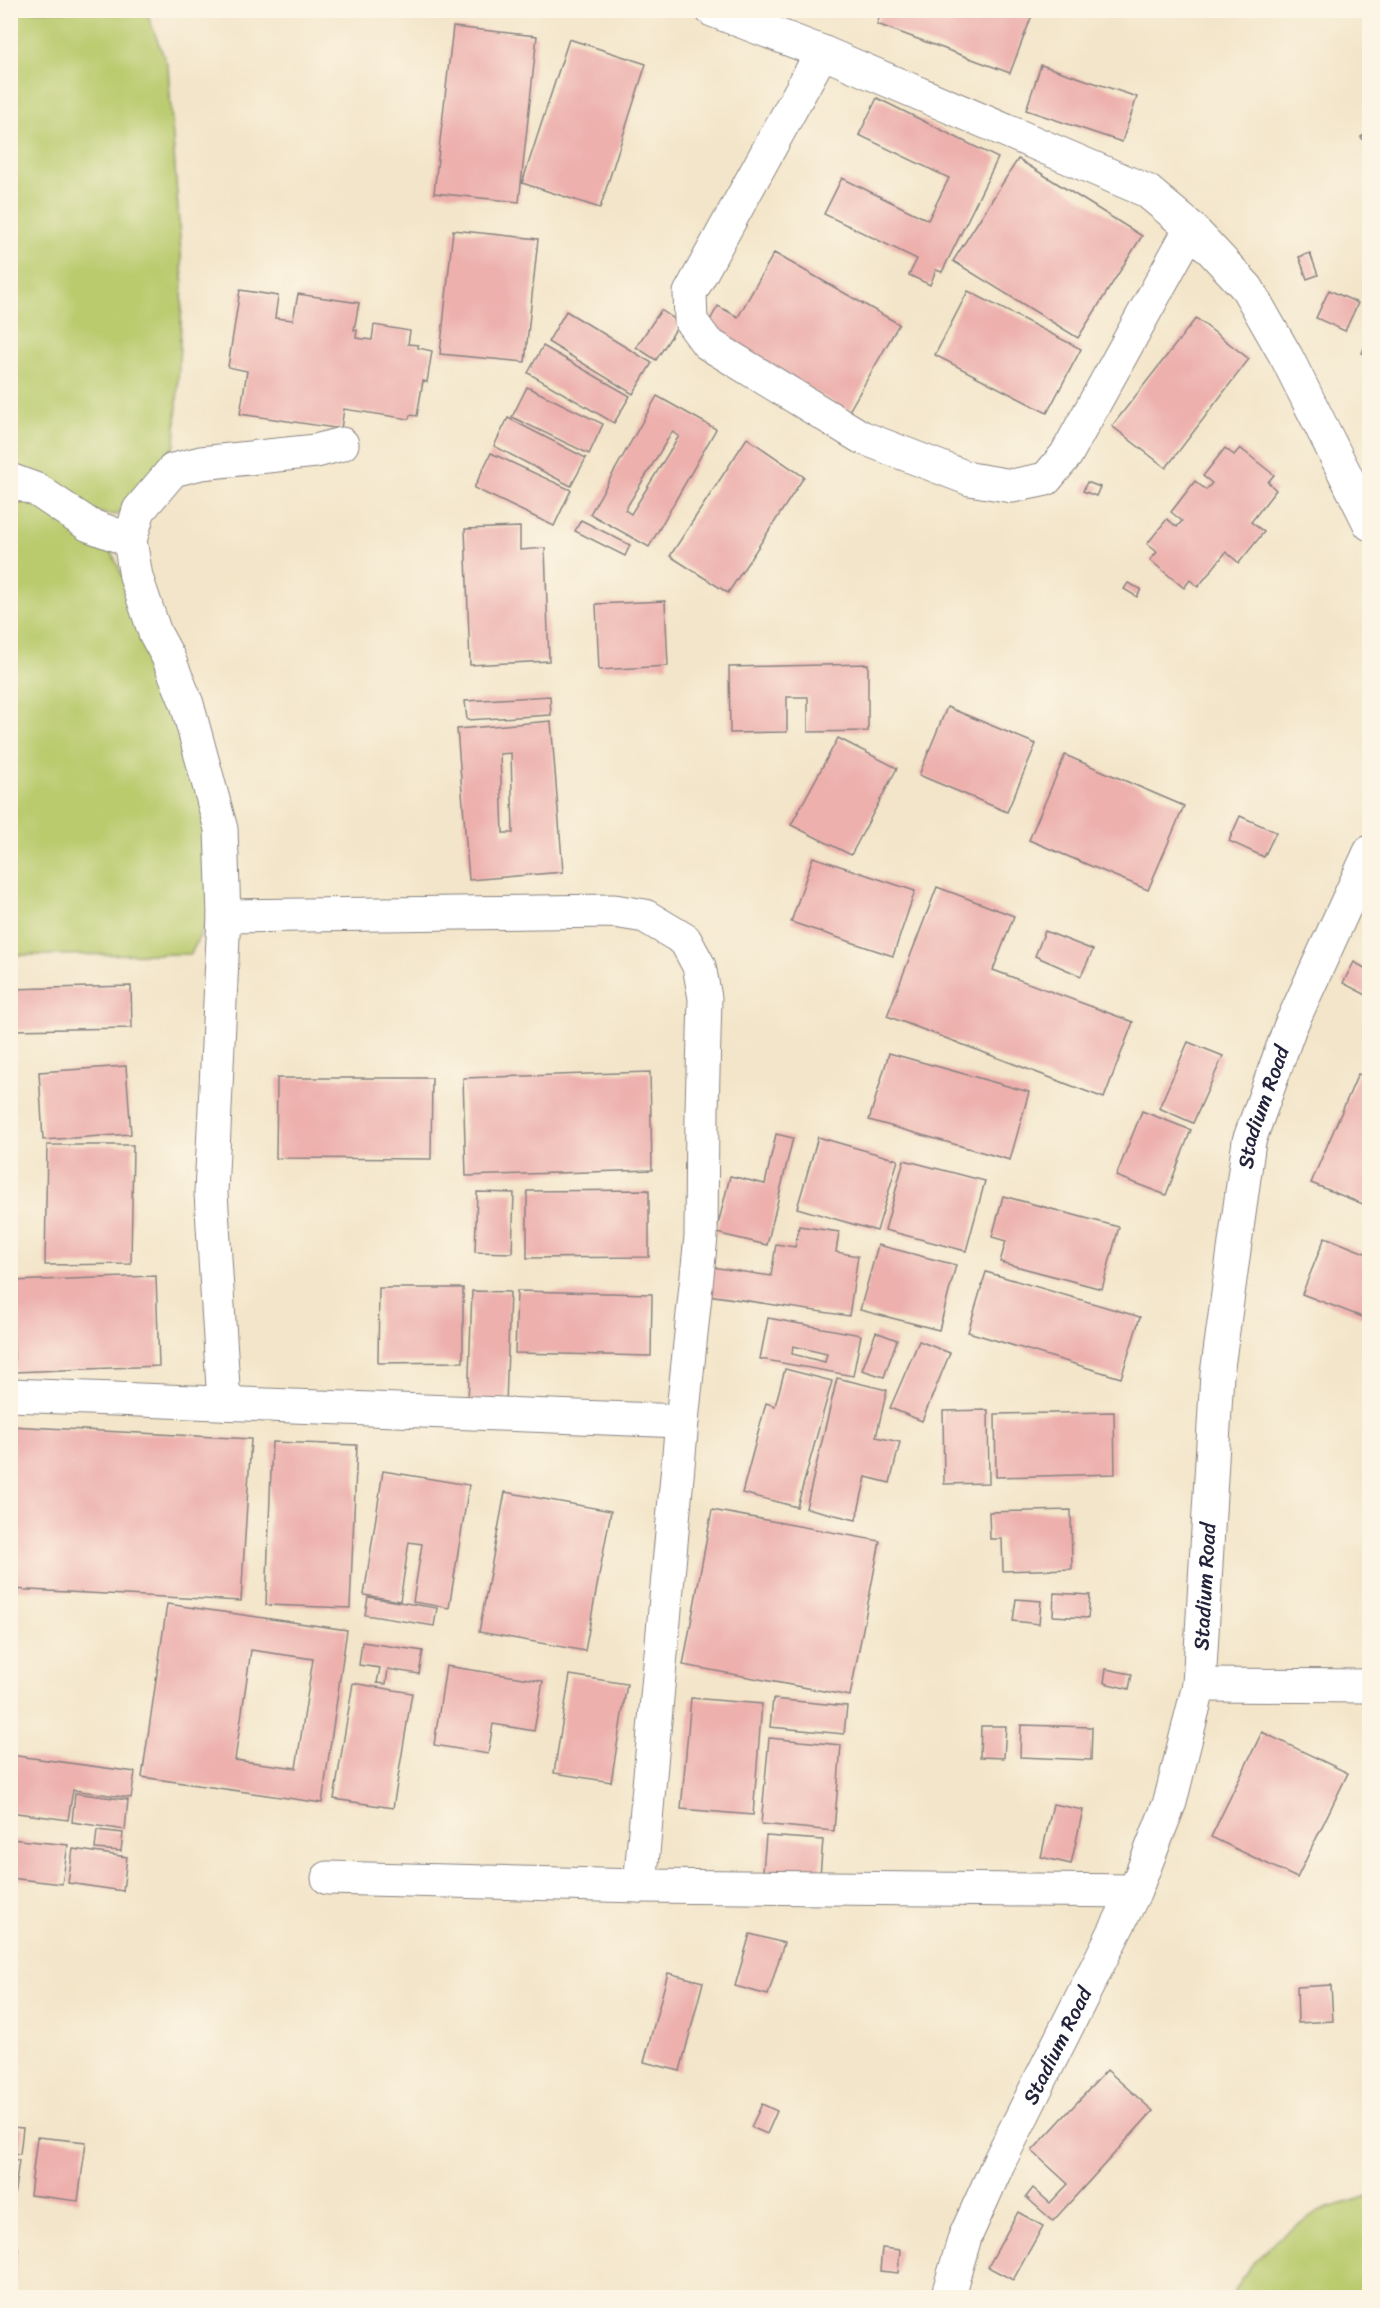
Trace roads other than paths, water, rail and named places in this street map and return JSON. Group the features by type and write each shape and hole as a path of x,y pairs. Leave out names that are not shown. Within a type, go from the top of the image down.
{"street":[{"path":"712,10 822,52 1147,190 1191,228 1247,288 1287,358 1370,524"},
{"path":"822,52 690,293 691,321 707,343 861,436 970,479 1012,486 1046,479 1066,455 1191,228"},
{"path":"224,1403 211,1193 224,916 221,829 187,704 168,657 155,633 136,577 130,540 139,510 173,470 201,463 316,451 342,444"},
{"path":"10,480 37,490 89,525 130,540"},
{"name":"Stadium Road","path":"946,2298 965,2237 998,2164 1135,1891 1170,1802 1199,1685 1217,1374 1249,1141 1290,1027 1370,852"},
{"path":"224,916 614,911 645,915 685,940 699,966 705,998 701,1237 640,1886"},
{"path":"10,1395 682,1421"},
{"path":"1199,1685 1370,1686"},
{"path":"328,1878 640,1886 1135,1891"}]}
